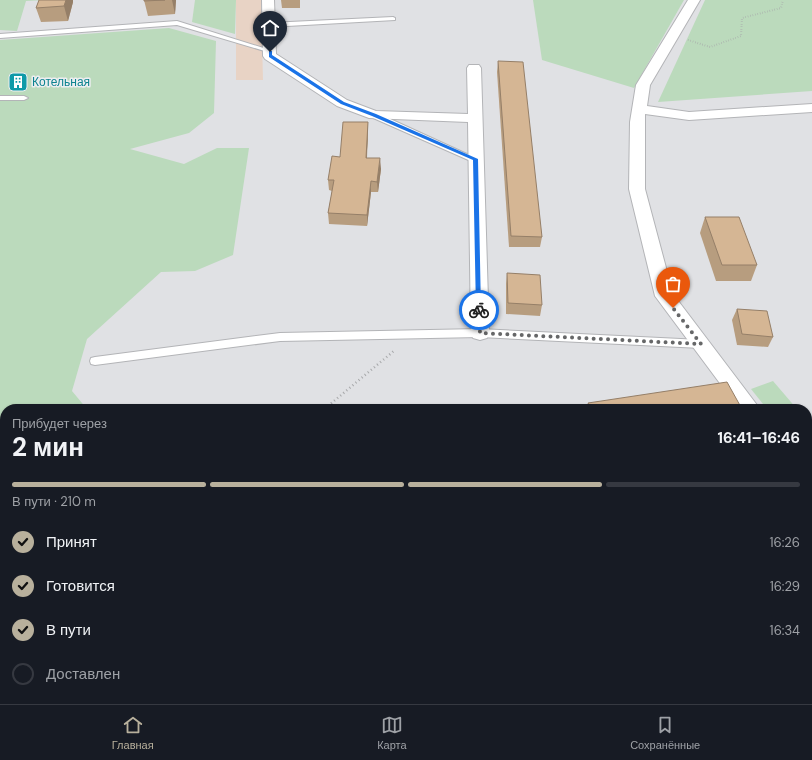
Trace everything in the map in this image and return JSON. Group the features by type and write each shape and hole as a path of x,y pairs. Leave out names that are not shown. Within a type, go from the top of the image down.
{"street":[{"path":"268,0 270,56 342,103 374,115 475,118"},
{"path":"694,0 671,35 643,85 637,122 638,189 664,296 746,404"},
{"path":"474,68 480,333"},
{"path":"640,109 689,116 755,113 812,108"}],"lane":[{"path":"269,25 393,19"},
{"path":"0,36 177,23 270,52"},
{"path":"0,98 24,98"},
{"path":"374,115 476,160"},
{"path":"95,361 280,338 480,333 701,344"}],"path":[{"path":"671,35 710,47 741,36 742,18 781,8 783,0"},
{"path":"332,404 396,349"}],"shaded area":[{"path":"236,0 261,0 263,80 236,80"}],"green space":[{"path":"0,0 46,0 26,1 17,31 0,30"},
{"path":"195,0 236,0 235,34 192,22"},
{"path":"533,0 684,0 634,88 542,60"},
{"path":"705,0 812,0 812,91 658,102"},
{"path":"169,28 216,41 214,113 189,133 130,149 184,164 217,148 249,148 233,255 195,271 161,272 87,339 72,391 83,404 0,404 0,40"},
{"path":"773,381 793,404 763,404 751,389"}],"building":[{"path":"39,0 66,0 64,6 36,8"},
{"path":"144,0 165,0 144,1"},
{"path":"498,61 523,62 542,237 511,236"},
{"path":"343,122 368,122 366,158 380,158 377,182 371,181 367,215 328,213 334,180 328,180 332,156 340,157"},
{"path":"705,217 739,217 757,265 722,265"},
{"path":"507,273 540,275 542,305 508,303"},
{"path":"737,309 767,311 773,337 742,334"},
{"path":"727,382 739,404 588,404"}],"way so far":[{"path":"479,310 480,333 701,344 673,308"}],"place":[{"name":"Котельная","path":"18,82"}],"route":[{"path":"270,52 270,56 342,103 374,115 476,160 479,310"}]}
